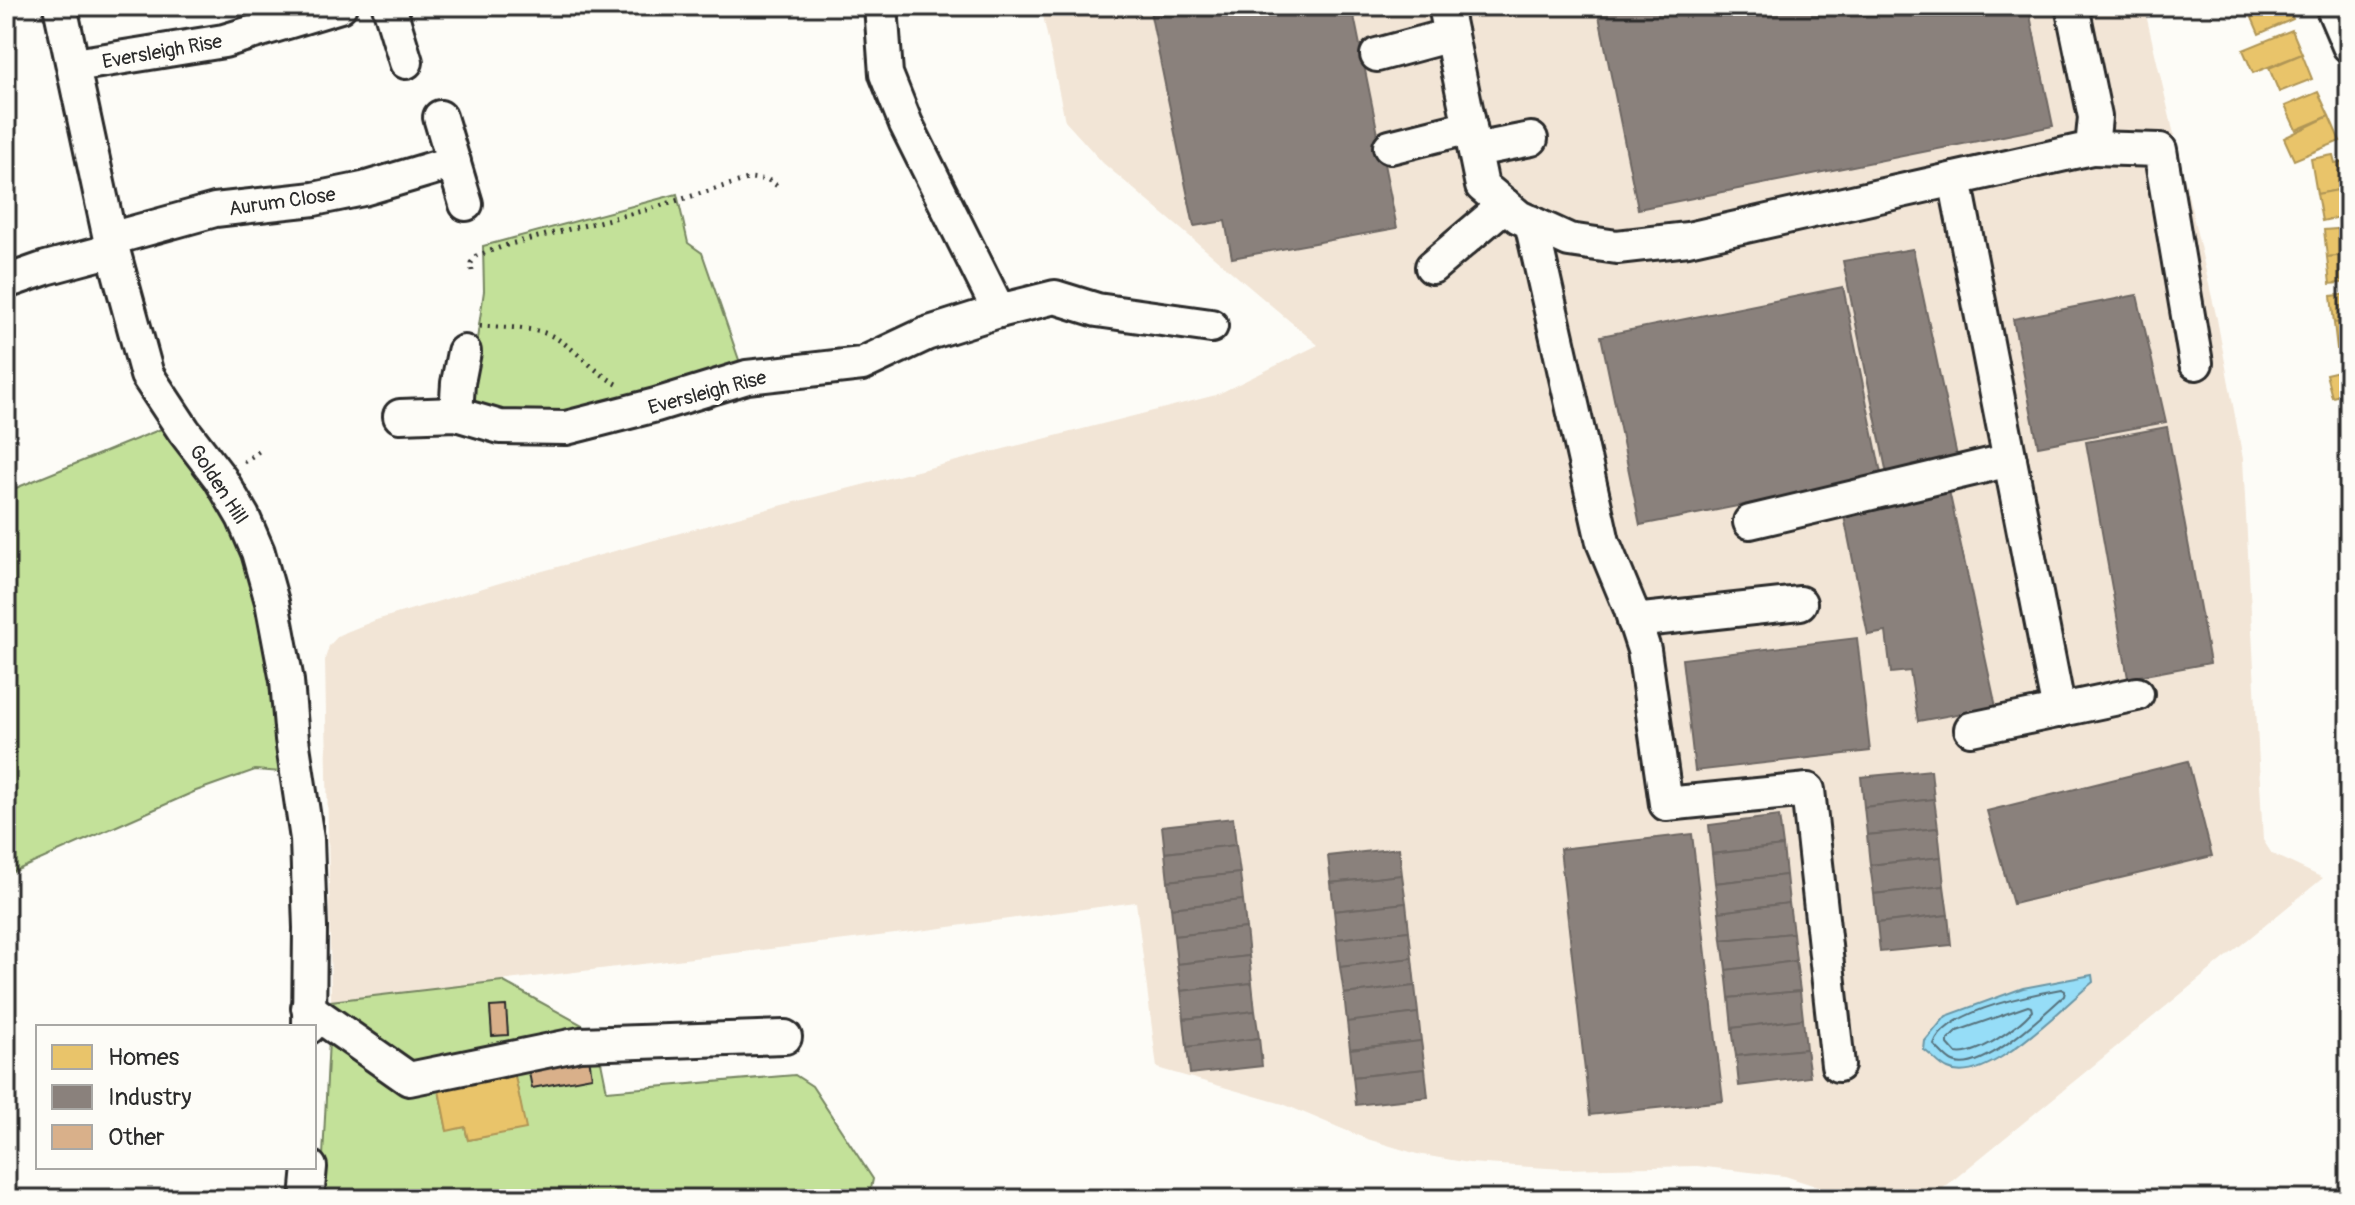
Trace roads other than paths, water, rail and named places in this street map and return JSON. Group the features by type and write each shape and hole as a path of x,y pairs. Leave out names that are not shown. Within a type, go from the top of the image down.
{"street":[{"name":"Golden Hill","path":"60,6 112,244 147,375 220,478 243,517 258,552 272,602 287,681 307,839 310,928 308,1018"},
{"name":"Eversleigh Rise","path":"75,65 224,41 340,6"},
{"path":"389,6 406,62"},
{"path":"881,6 886,74 906,124 999,311"},
{"path":"2072,6 2095,117 2092,148"},
{"path":"2332,6 2349,46"},
{"path":"1377,55 1448,21 1482,186 1518,213 1569,240 1617,247 1688,239 2092,148 2160,150 2196,363"},
{"path":"440,117 466,204"},
{"path":"1390,147 1472,138 1531,139"},
{"name":"Aurum Close","path":"6,282 215,210 314,199 363,189 454,162"},
{"path":"1955,179 2059,711"},
{"path":"1432,267 1518,213"},
{"path":"1518,213 1603,542 1644,650 1666,804 1808,790 1838,1065"},
{"name":"Eversleigh Rise","path":"400,416 456,414 500,427 566,428 747,377 862,364 926,334 1055,297 1097,310 1211,326"},
{"path":"456,414 458,383 467,339"},
{"path":"1750,522 2010,460"},
{"path":"1634,621 1800,603"},
{"path":"1971,729 2137,694"},
{"path":"308,1018 409,1079 580,1044 785,1037"},
{"path":"307,1199 310,1169"}],"water":[{"path":"2092,975 2093,982 2045,1025 1983,1067 1964,1072 1948,1069 1924,1050 1925,1041 1946,1016 2023,988"}]}
